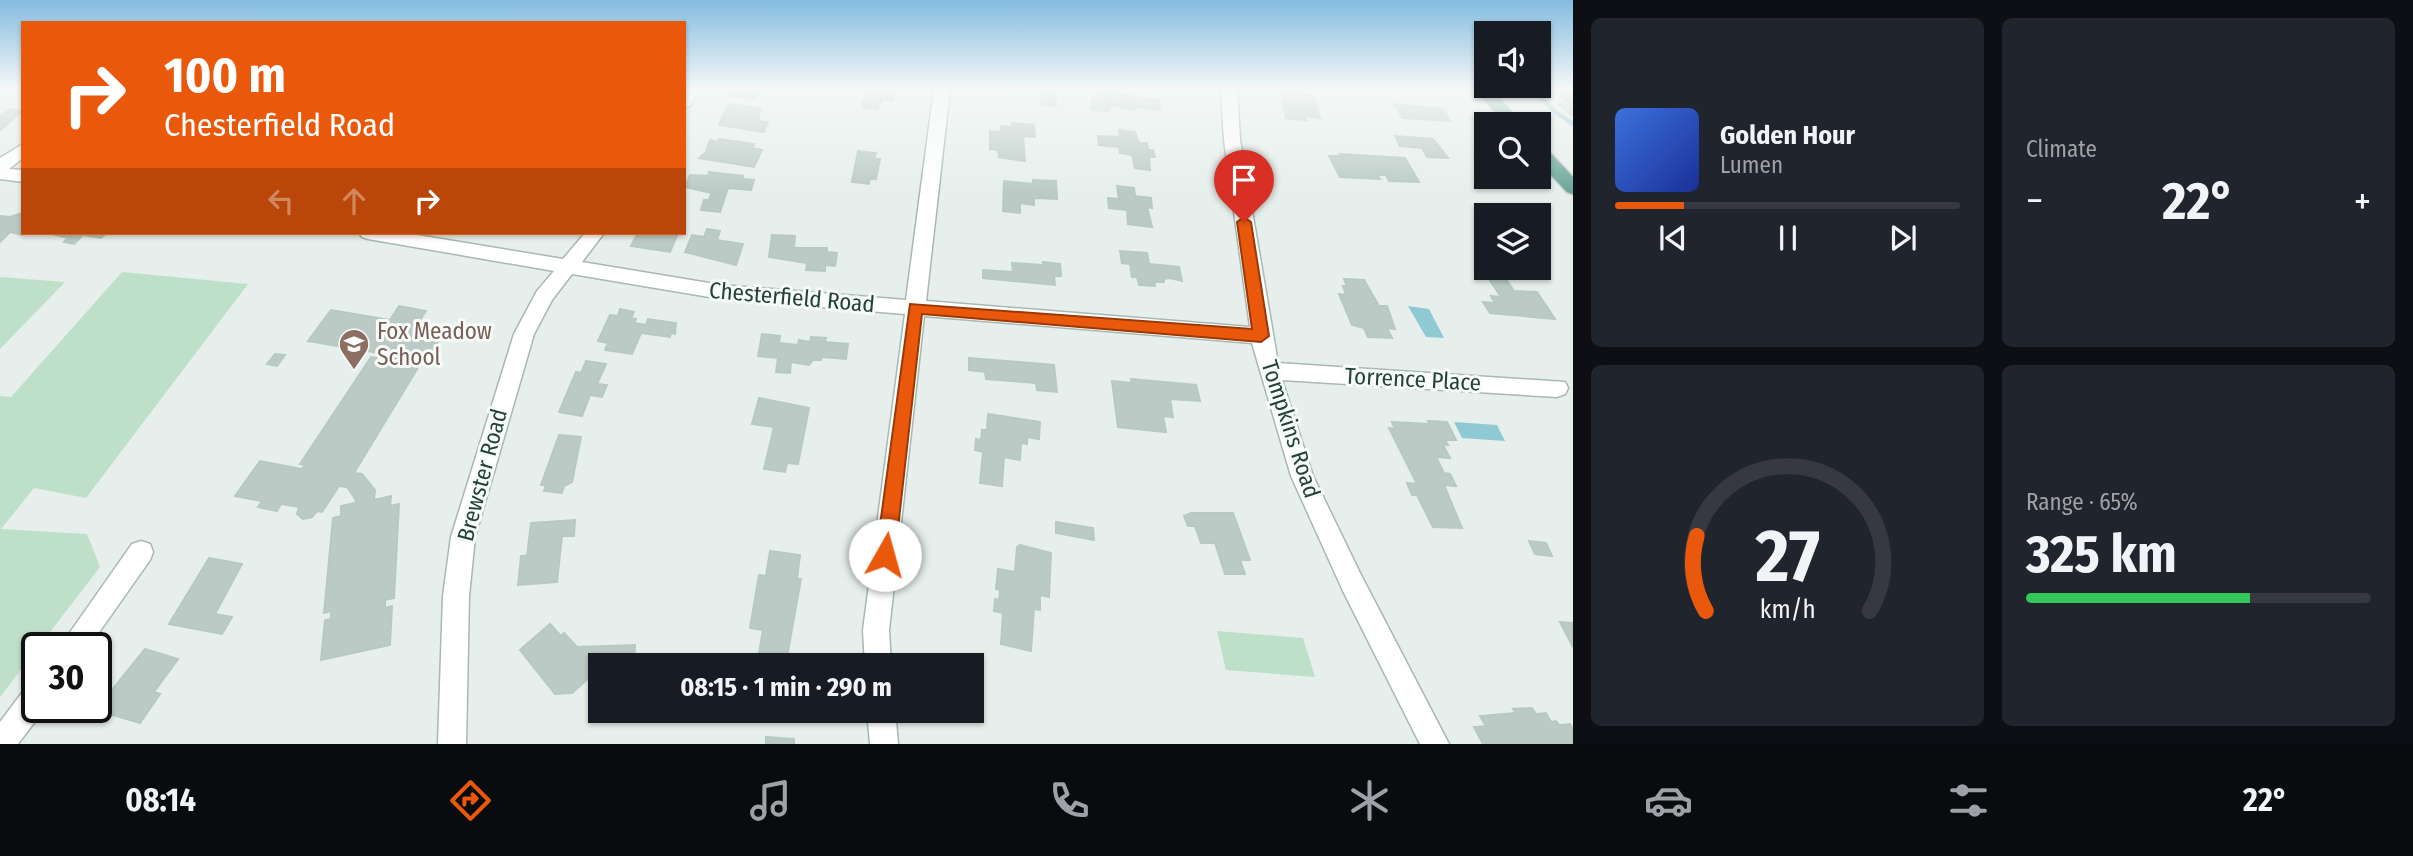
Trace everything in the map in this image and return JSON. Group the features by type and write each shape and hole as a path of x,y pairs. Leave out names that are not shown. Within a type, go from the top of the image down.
{"main road":[{"path":"1551,164 1573,188"}],"street":[{"path":"877,653 876,630 938,124"},
{"name":"Tompkins Road","path":"1231,124 1261,336 1301,476 1352,583 1435,744"},
{"path":"0,167 21,151"},
{"path":"0,173 21,176"},
{"name":"Chesterfield Road","path":"384,235 721,292 1261,336"},
{"name":"Brewster Road","path":"452,744 456,596 463,537 500,405 524,334 544,296 593,235"},
{"name":"Torrence Place","path":"1269,371 1558,388"},
{"path":"84,632 141,552"},
{"path":"1,744 21,717"},
{"path":"882,723 884,744"}],"green space":[{"path":"122,272 248,284 86,498 34,488 1,529 87,534 100,567 50,632 21,632 21,670 0,697 0,396 11,397"},
{"path":"0,277 65,282 0,349"},
{"path":"1217,631 1303,638 1315,677 1226,670"}],"water":[{"path":"1408,306 1429,309 1444,338 1426,337"},
{"path":"1454,422 1497,425 1505,441 1462,438"}],"building":[{"path":"720,124 767,124 764,132"},
{"path":"1012,124 1034,125 1035,137 1023,136 1025,161 999,157 998,150 990,149 990,131 1001,132 1001,126 1013,127"},
{"path":"1119,130 1135,132 1139,143 1147,143 1148,150 1153,150 1155,157 1149,157 1150,170 1135,168 1132,155 1120,153 1119,147 1099,145 1098,136 1120,137"},
{"path":"1395,136 1433,139 1448,158 1427,157 1422,148 1400,146"},
{"path":"719,139 754,144 752,148 762,150 754,167 699,158 706,152 710,140 717,142"},
{"path":"858,151 876,153 874,159 880,159 876,179 870,179 869,184 852,182"},
{"path":"1340,154 1405,158 1419,182 1389,181 1386,175 1377,175 1380,179 1340,177 1329,156 1342,156"},
{"path":"709,172 754,180 751,190 728,188 720,212 701,210 704,200 709,200 712,193 686,187 690,175 708,176"},
{"path":"1033,180 1056,181 1057,199 1034,198 1034,205 1020,203 1020,213 1003,211 1004,181 1033,184"},
{"path":"1117,186 1134,188 1135,196 1151,198 1152,208 1147,207 1152,227 1128,224 1127,210 1109,208 1108,198 1119,199"},
{"path":"21,213 21,235 10,232 0,242 0,216 10,217"},
{"path":"707,229 720,231 717,240 743,244 736,265 685,252 692,235 704,237"},
{"path":"56,235 83,235 74,244 64,242 68,238"},
{"path":"83,235 105,235 101,238"},
{"path":"637,235 677,235 670,252 631,246"},
{"path":"772,235 795,236 794,248 827,248 827,252 837,253 835,266 825,265 825,271 806,270 807,263 769,257"},
{"path":"1120,251 1147,253 1149,264 1179,267 1182,281 1170,278 1164,279 1164,282 1154,282 1155,286 1139,285 1137,277 1132,277 1130,264 1122,263"},
{"path":"1043,262 1060,264 1061,276 1054,276 1055,285 983,278 983,270 1013,272 1012,263 1044,265"},
{"path":"1344,279 1364,280 1379,306 1387,306 1395,329 1387,328 1392,338 1368,337 1364,328 1352,325 1339,294 1346,295 1343,286 1347,286"},
{"path":"1490,280 1507,280 1514,291 1537,292 1555,319 1490,313 1483,302 1495,303 1491,296 1501,297"},
{"path":"399,306 426,311 417,325 445,330 426,361 417,360 414,366 419,366 354,473 362,474 375,490 374,500 391,496 390,506 399,504 394,598 385,600 385,608 392,606 390,645 321,660 325,620 331,619 331,611 324,613 333,518 341,516 341,506 355,503 356,500 347,487 339,486 322,512 317,511 312,517 303,519 297,514 299,507 281,504 277,511 258,507 262,501 235,496 260,461 302,469 305,465 300,464 371,357 376,358 379,353 308,341 331,310 390,320"},
{"path":"620,309 634,312 631,318 636,319 634,323 646,325 648,319 676,323 675,334 671,333 670,337 641,333 632,354 605,350 608,343 598,341 610,315 618,316"},
{"path":"762,334 780,336 779,343 798,345 799,340 810,342 811,337 826,338 825,342 848,344 846,359 821,357 821,360 813,360 809,365 791,362 790,373 776,372 778,358 758,356"},
{"path":"275,354 285,355 277,366 267,364"},
{"path":"969,358 1054,365 1057,392 1037,390 1036,383 986,379 985,372 969,370"},
{"path":"586,361 606,364 597,384 607,385 602,397 590,395 582,416 559,412 576,372 581,373"},
{"path":"1131,379 1196,385 1200,401 1170,399 1173,417 1163,416 1166,432 1118,427 1112,381 1132,383"},
{"path":"759,398 809,408 798,464 787,463 785,472 764,469 774,427 752,424"},
{"path":"988,414 1040,422 1039,439 1027,437 1027,444 1021,443 1020,460 1004,457 1002,486 980,483 983,452 975,450 976,439 981,440 982,430 987,430"},
{"path":"1428,421 1447,422 1456,440 1445,440 1448,445 1443,445 1450,458 1436,457 1444,473 1450,474 1456,486 1444,485 1462,528 1433,527 1417,495 1412,495 1407,483 1417,484 1389,428 1395,429 1392,422 1430,424"},
{"path":"559,435 581,437 572,482 564,486 562,493 544,491 546,485 541,485"},
{"path":"1191,513 1233,513 1250,560 1240,560 1245,574 1225,574 1215,543 1201,543 1195,526 1188,526 1184,516"},
{"path":"575,520 574,536 562,536 557,582 518,585 521,556 527,556 531,523"},
{"path":"1056,522 1093,528 1094,540 1056,533"},
{"path":"1529,541 1546,543 1552,556 1535,554"},
{"path":"1020,545 1051,553 1049,597 1040,595 1040,610 1034,609 1031,651 1001,644 1003,613 994,611 995,599 999,600 1000,590 996,589 998,569 1015,572 1017,547"},
{"path":"770,551 800,555 797,579 801,579 788,653 759,653 763,630 750,628 759,575 766,576"},
{"path":"209,558 242,564 215,614 232,617 222,634 169,624"},
{"path":"1560,622 1573,623 1573,647"},
{"path":"550,624 561,636 564,633 577,647 635,645 635,653 588,653 588,679 572,693 555,694 520,650"},
{"path":"145,649 178,659 154,692 160,694 140,723 112,715 112,690"},
{"path":"1532,708 1536,714 1546,713 1551,722 1556,721 1559,725 1570,724 1573,729 1573,744 1483,744 1474,727 1486,726 1480,716 1516,713 1513,709"},
{"path":"766,737 794,739 794,744 766,744"}],"place":[{"name":"Fox Meadow School","path":"354,371"}],"route":[{"path":"885,555 915,308 1261,336 1244,222"}]}
